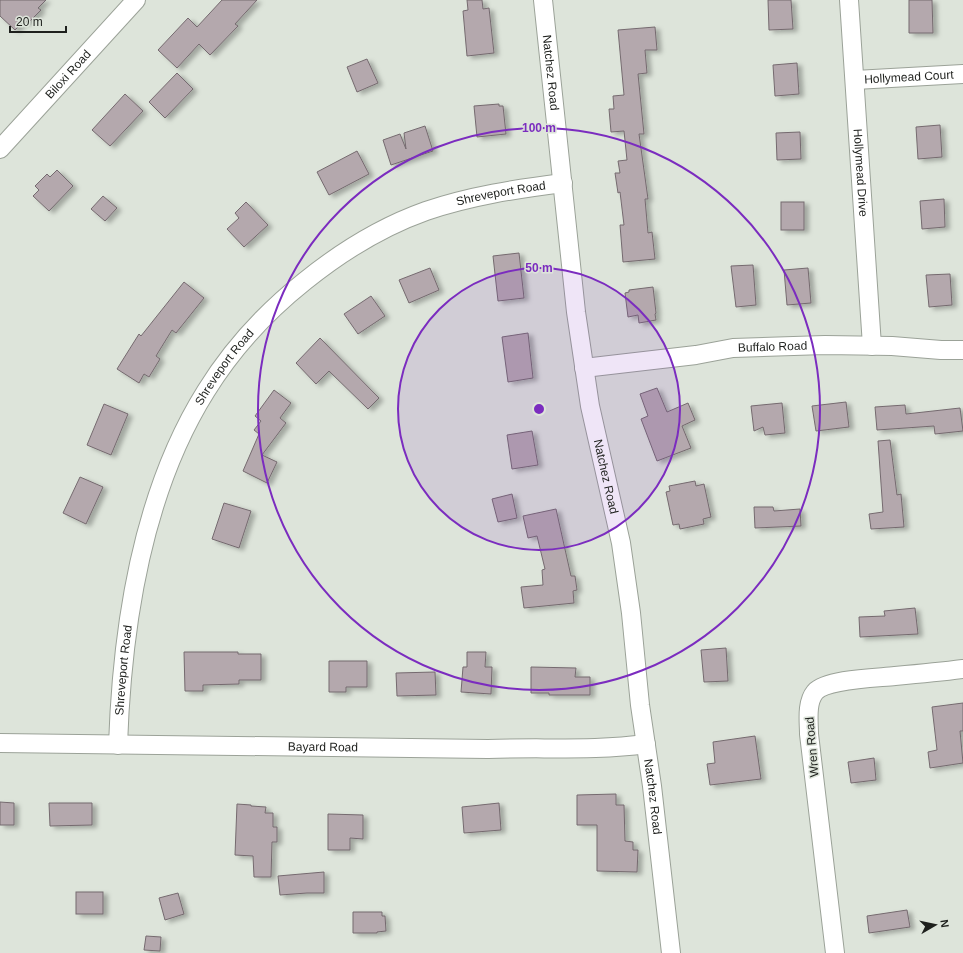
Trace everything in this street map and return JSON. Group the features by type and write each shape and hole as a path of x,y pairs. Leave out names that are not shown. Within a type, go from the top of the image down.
{"street":[{"name":"Biloxi Road","path":"0,149 136,0"},
{"name":"Natchez Road","path":"543,0 576,312 590,406 621,543 631,613 640,705 671,953"},
{"name":"Hollymead Drive","path":"849,0 872,346"},
{"name":"Hollymead Court","path":"855,80 963,74"},
{"name":"Shreveport Road","path":"118,745 124,648 139,568 151,517 163,478 180,438 206,390 236,348 261,320 284,298 324,266 355,245 390,226 425,212 466,199 520,188 563,183"},
{"name":"Buffalo Road","path":"584,368 696,355 734,348 825,345 892,346 941,350 963,350"},
{"name":"Wren Road","path":"835,953 809,734 809,710 812,697 816,691 827,685 854,680 963,669"},
{"name":"Bayard Road","path":"0,743 488,749 538,747 616,748 646,744"}],"building":[{"path":"0,0 46,0 38,8 41,10 29,22 28,20 25,23 23,22 15,30 0,16"},
{"path":"222,0 257,0 235,24 238,26 210,55 199,44 177,68 158,50 188,18 197,27"},
{"path":"467,0 482,0 483,9 489,8 494,53 467,56 463,11 468,10"},
{"path":"768,0 791,0 793,29 769,30"},
{"path":"909,0 932,0 933,33 909,33"},
{"path":"655,27 657,50 645,50 647,73 638,74 644,134 639,134 648,199 645,199 648,233 652,232 655,259 623,262 620,225 624,225 620,192 618,193 615,173 620,173 618,161 627,160 624,131 611,132 609,109 614,109 613,96 624,95 618,30"},
{"path":"367,59 378,83 357,92 347,67"},
{"path":"797,63 799,94 775,96 773,65"},
{"path":"177,73 193,89 165,118 149,102"},
{"path":"125,94 143,111 110,146 92,130"},
{"path":"499,104 499,106 503,106 506,134 477,137 474,106"},
{"path":"940,125 942,157 918,159 916,127"},
{"path":"425,126 433,151 391,165 383,140 400,134 406,149 404,133"},
{"path":"800,132 801,159 777,160 776,133"},
{"path":"357,151 369,174 329,195 317,172"},
{"path":"57,170 73,186 49,211 33,196 39,190 35,186 47,174 50,177"},
{"path":"103,196 117,208 105,221 91,209"},
{"path":"944,199 945,227 922,229 920,201"},
{"path":"246,202 268,225 244,247 227,229 239,218 235,213"},
{"path":"781,202 804,202 804,230 781,230"},
{"path":"519,253 524,298 498,301 493,256"},
{"path":"753,265 756,305 736,307 731,266"},
{"path":"430,268 439,290 409,303 399,280"},
{"path":"808,268 811,303 787,305 784,270"},
{"path":"950,274 952,305 929,307 926,275"},
{"path":"184,282 204,298 176,333 172,330 156,356 160,359 149,377 144,374 139,383 117,369 139,334 141,336"},
{"path":"653,287 656,320 639,323 638,315 628,317 625,293 629,292 629,290"},
{"path":"371,296 385,316 358,334 344,314"},
{"path":"528,333 533,378 508,382 502,337"},
{"path":"320,338 379,398 368,409 329,371 316,384 296,363"},
{"path":"657,388 667,412 688,403 695,420 682,426 691,448 657,461 641,419 648,416 640,394"},
{"path":"274,390 291,403 280,418 286,423 262,455 277,462 267,483 243,471 259,434 254,430 261,421 255,416"},
{"path":"846,402 849,427 816,431 812,406"},
{"path":"782,403 785,433 765,435 763,427 754,431 751,406"},
{"path":"104,404 128,414 111,455 87,445"},
{"path":"905,405 906,414 960,408 963,431 935,434 934,426 877,430 875,407"},
{"path":"532,431 538,465 512,469 507,435"},
{"path":"890,440 897,495 901,494 904,527 871,529 869,514 883,512 878,441"},
{"path":"80,477 103,487 86,524 63,513"},
{"path":"695,481 696,486 704,484 711,517 703,519 704,524 680,529 679,524 673,525 666,492 670,491 669,486"},
{"path":"512,494 517,518 498,522 492,499"},
{"path":"224,503 251,511 239,548 212,539"},
{"path":"754,507 773,507 774,511 800,509 801,526 755,528"},
{"path":"556,509 571,576 575,576 577,590 573,591 574,603 524,608 521,587 543,585 542,570 545,569 537,536 528,538 523,516"},
{"path":"915,608 918,634 860,637 859,617 885,616 884,611"},
{"path":"726,648 728,681 704,682 701,650"},
{"path":"184,652 238,652 238,654 261,654 261,680 239,680 239,684 203,685 203,691 185,691"},
{"path":"467,652 486,652 485,667 492,667 491,694 461,692 463,667 467,667"},
{"path":"329,661 367,661 367,687 346,687 346,692 329,692"},
{"path":"531,667 576,668 575,677 590,677 590,695 549,695 549,693 531,693"},
{"path":"435,672 436,695 397,696 396,673"},
{"path":"963,703 963,731 960,731 963,763 930,768 928,752 937,750 932,707"},
{"path":"755,736 761,779 710,785 707,764 715,763 713,742"},
{"path":"874,758 876,780 851,783 848,762"},
{"path":"616,794 616,805 624,805 625,841 633,842 633,850 638,850 637,872 597,871 597,825 577,825 577,795"},
{"path":"0,802 14,803 14,825 0,825"},
{"path":"49,803 92,803 92,825 50,826"},
{"path":"499,803 501,830 464,833 462,807"},
{"path":"237,804 266,807 265,813 273,813 273,827 277,827 277,842 272,842 271,877 254,877 253,856 235,855"},
{"path":"328,814 363,815 363,839 350,838 350,850 328,850"},
{"path":"324,872 324,893 280,895 278,876"},
{"path":"76,892 103,892 103,914 76,914"},
{"path":"178,893 184,914 165,920 159,898"},
{"path":"907,910 910,927 869,933 867,916"},
{"path":"353,912 382,912 382,916 385,916 386,931 377,933 353,933"},
{"path":"146,936 161,937 160,951 144,950"}]}
